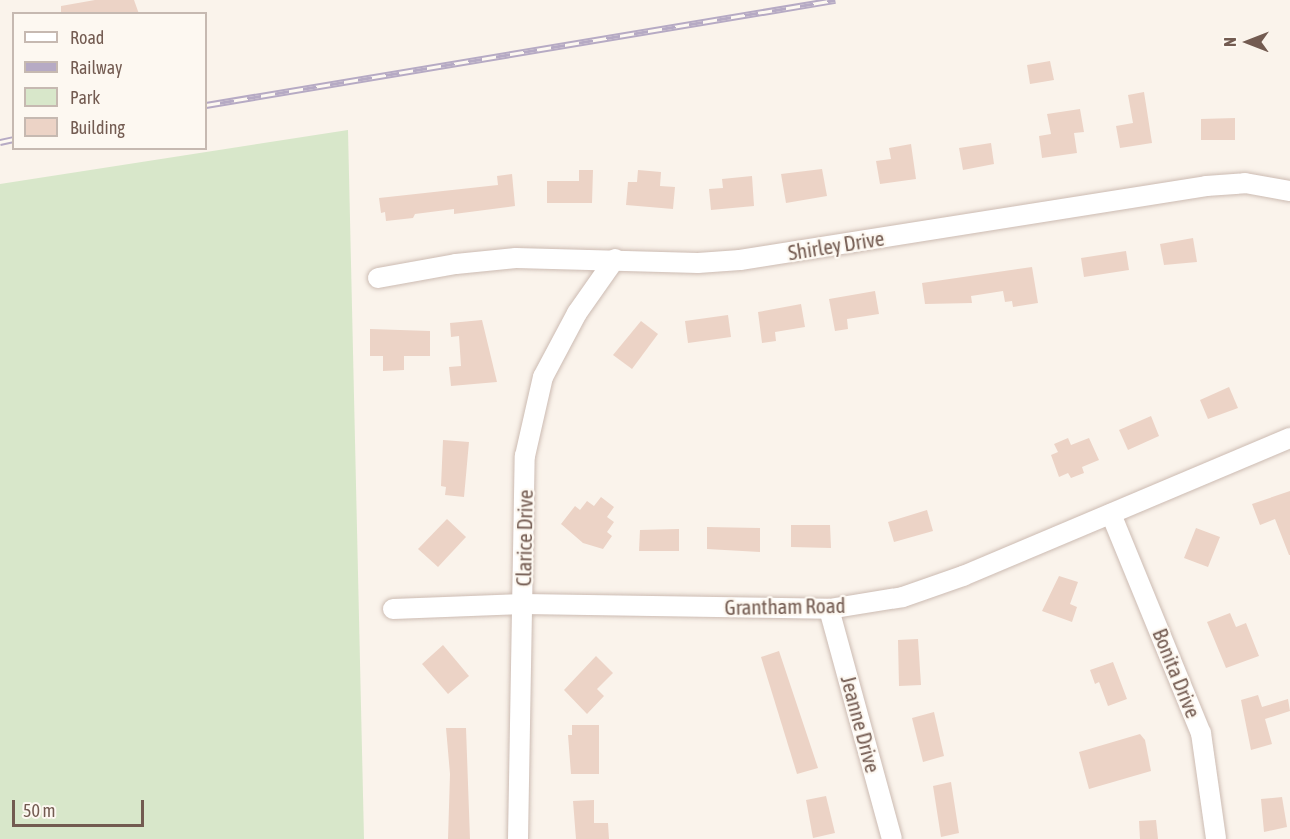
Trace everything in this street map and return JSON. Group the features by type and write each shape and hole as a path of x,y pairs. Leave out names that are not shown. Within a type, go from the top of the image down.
{"street":[{"name":"Shirley Drive","path":"378,278 456,264 516,258 740,260 1206,186 1245,183 1290,191"},
{"name":"Clarice Drive","path":"518,839 525,456 543,377 577,313 615,259"},
{"name":"Grantham Road","path":"393,609 523,604 829,609 903,597 963,576 1290,438"},
{"name":"Bonita Drive","path":"1111,513 1201,732 1216,839"},
{"name":"Jeanne Drive","path":"829,609 892,839"}],"green space":[{"path":"348,130 364,839 0,839 0,184"}],"building":[{"path":"95,0 134,0 138,12 61,12 61,6"},
{"path":"1050,61 1054,80 1030,84 1027,65"},
{"path":"1144,92 1152,143 1120,148 1116,126 1133,123 1128,95"},
{"path":"1080,109 1084,132 1074,133 1077,153 1042,158 1039,136 1051,134 1047,114"},
{"path":"1235,118 1235,140 1201,140 1201,119"},
{"path":"991,143 994,164 963,170 959,148"},
{"path":"911,144 916,179 880,184 876,161 891,159 889,148"},
{"path":"822,169 827,196 786,203 781,174"},
{"path":"579,170 593,170 592,203 547,203 547,181 579,181"},
{"path":"638,170 661,172 660,186 675,187 673,209 626,205 628,182 637,182"},
{"path":"512,174 515,206 454,214 454,209 415,214 413,218 386,221 385,212 381,213 379,198 498,185 497,176"},
{"path":"752,176 754,206 711,210 709,189 723,188 722,179"},
{"path":"1193,238 1197,262 1164,265 1160,244"},
{"path":"1126,251 1129,270 1084,277 1081,258"},
{"path":"1032,267 1038,303 1013,307 1012,301 1005,302 1003,291 971,296 972,303 925,304 922,283"},
{"path":"875,291 879,314 847,319 848,329 835,331 829,299"},
{"path":"801,304 805,327 775,332 776,341 762,343 758,312"},
{"path":"728,315 731,337 688,343 685,321"},
{"path":"482,320 497,382 451,386 449,367 461,366 459,336 451,337 450,323"},
{"path":"641,321 658,334 632,369 613,355"},
{"path":"370,329 430,331 430,356 404,356 404,370 383,371 383,356 370,356"},
{"path":"1229,387 1238,408 1208,419 1200,400"},
{"path":"1151,416 1159,436 1128,450 1119,430"},
{"path":"1068,438 1071,445 1089,438 1099,460 1082,467 1084,473 1071,478 1068,473 1059,477 1051,455 1058,452 1054,444"},
{"path":"443,440 469,442 464,497 445,495 446,487 441,486"},
{"path":"1290,491 1289,555 1275,519 1260,525 1252,504"},
{"path":"601,497 614,507 607,517 614,522 607,532 612,536 603,549 583,543 561,524 575,506 580,510 587,501 594,506"},
{"path":"927,510 933,531 894,542 888,522"},
{"path":"447,519 466,537 438,567 418,549"},
{"path":"791,525 830,525 831,548 791,547"},
{"path":"707,527 760,528 760,552 707,549"},
{"path":"1196,528 1220,537 1208,567 1184,558"},
{"path":"679,529 679,551 639,551 640,530"},
{"path":"1059,576 1078,582 1070,604 1077,607 1072,622 1042,611"},
{"path":"1230,613 1236,627 1246,623 1259,656 1226,668 1207,622"},
{"path":"918,639 921,685 899,686 898,640"},
{"path":"443,645 469,676 448,694 422,664"},
{"path":"779,651 818,768 797,774 761,657"},
{"path":"596,656 613,673 597,689 604,696 587,714 564,690"},
{"path":"1113,662 1127,699 1108,706 1099,682 1095,684 1090,670"},
{"path":"1258,695 1262,707 1288,699 1290,711 1265,719 1272,744 1251,750 1241,700"},
{"path":"934,712 944,756 923,762 912,718"},
{"path":"572,725 599,725 599,774 571,774 568,735 572,735"},
{"path":"446,728 466,728 470,839 448,839 450,774"},
{"path":"1140,734 1145,740 1151,771 1089,789 1079,752"},
{"path":"951,782 959,833 941,837 933,786"},
{"path":"826,796 835,833 813,838 806,800"},
{"path":"1282,797 1287,827 1264,832 1261,799"},
{"path":"594,800 594,823 608,823 609,839 576,839 573,801"},
{"path":"1156,820 1158,839 1140,839 1139,821"}],"railway":[{"path":"207,105 835,0"},
{"path":"0,142 12,139"}]}
